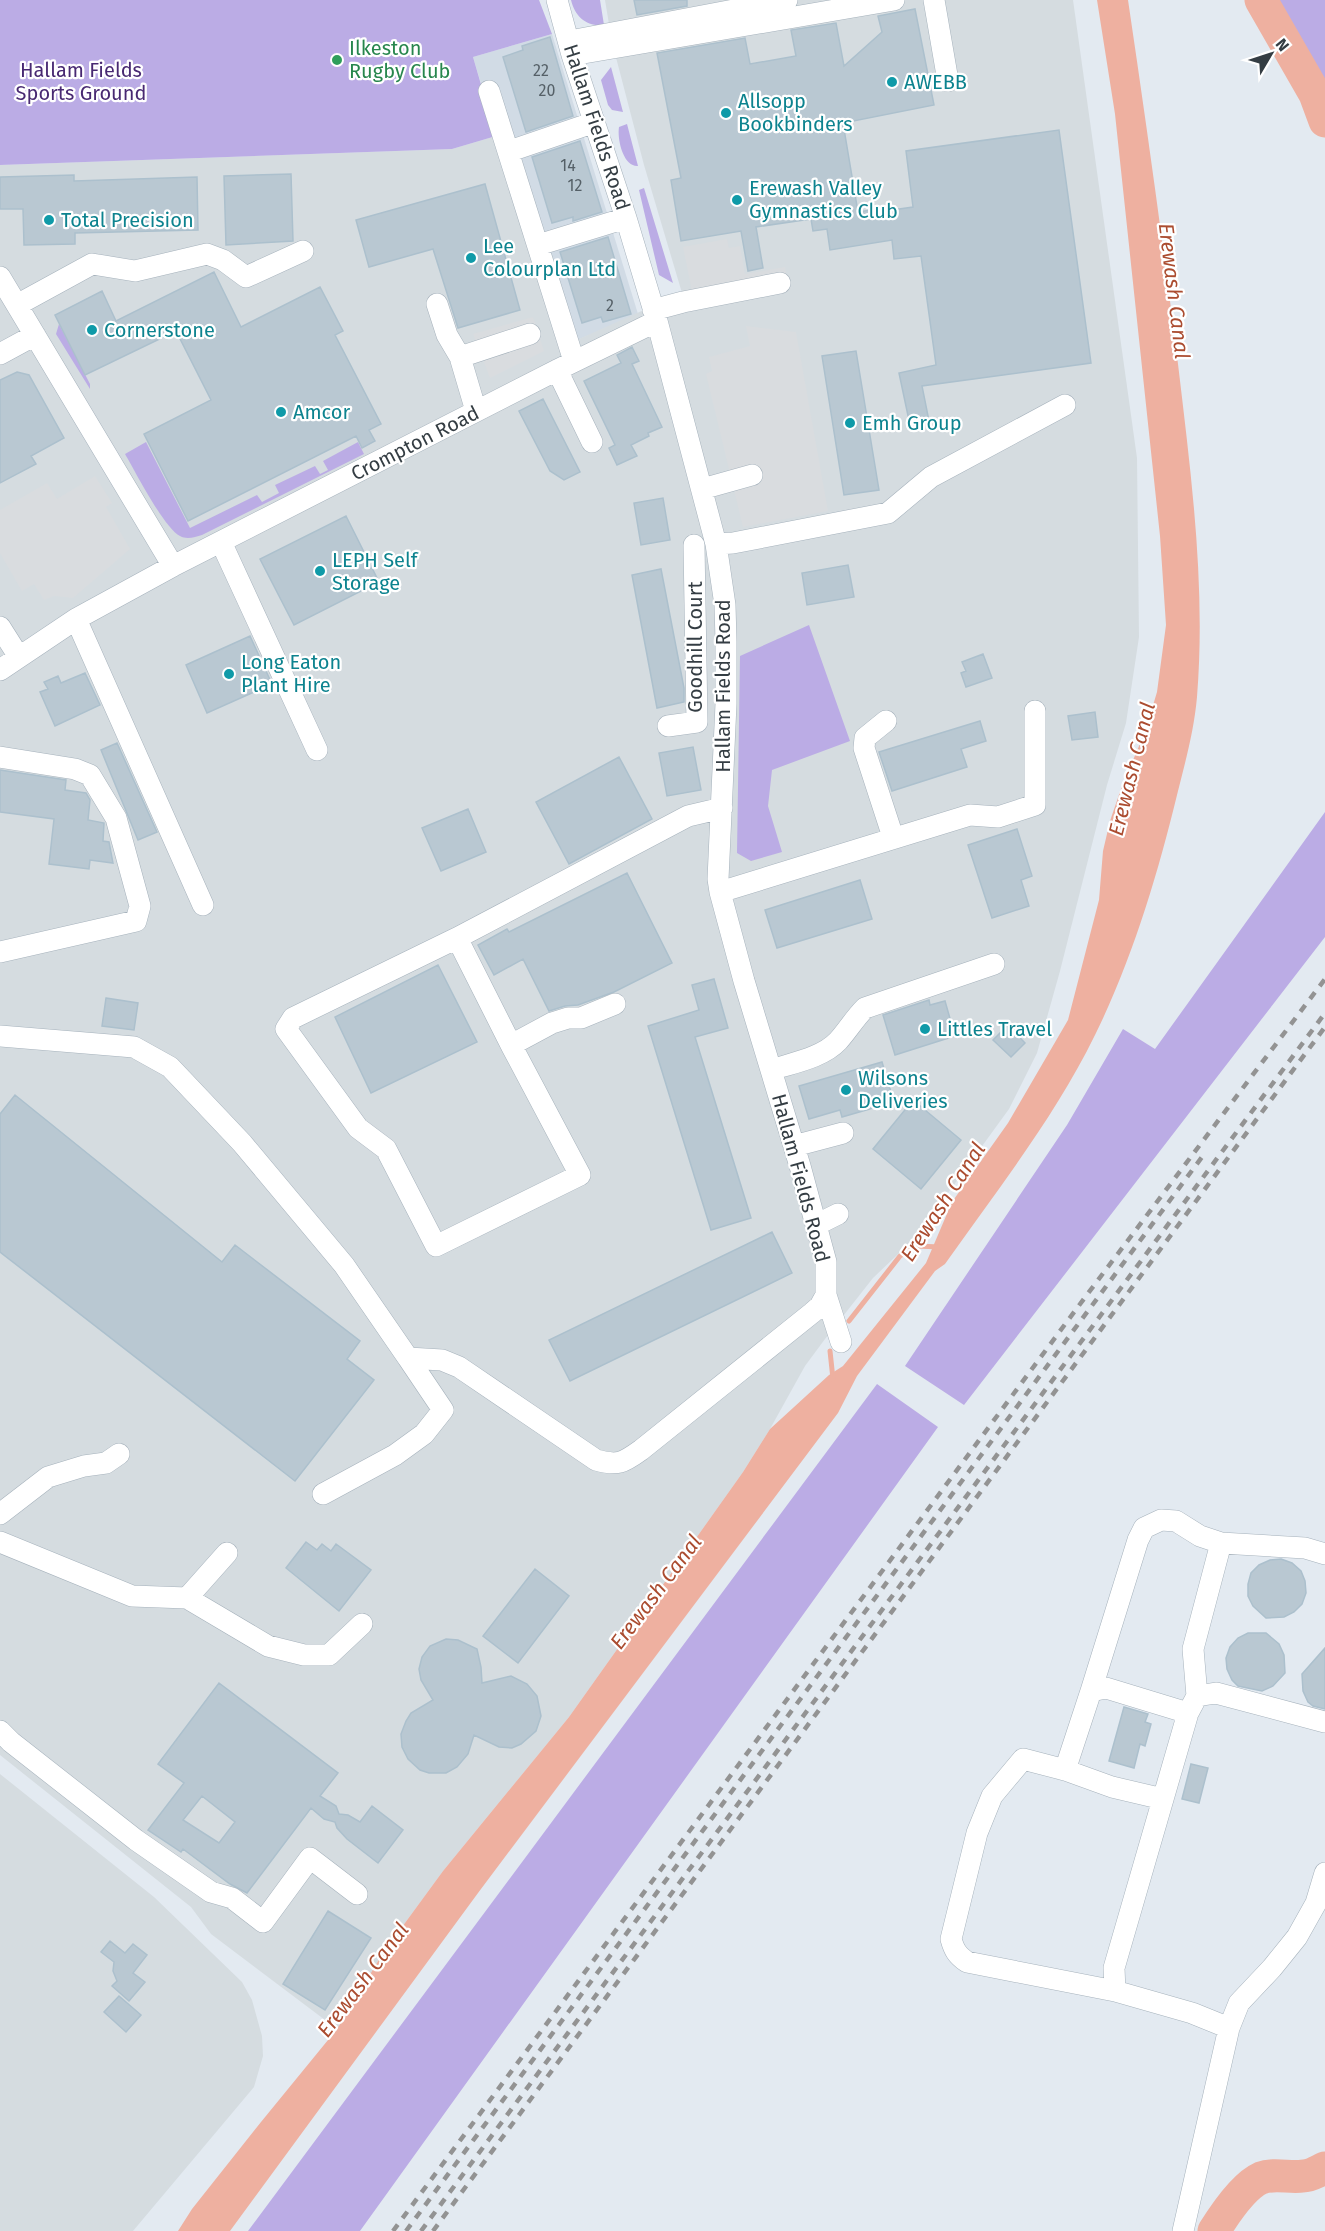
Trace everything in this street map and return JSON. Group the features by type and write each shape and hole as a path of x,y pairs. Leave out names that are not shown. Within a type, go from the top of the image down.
{"street":[{"name":"Hallam Fields Road","path":"557,0 570,48 626,218 655,316 716,543 725,605 726,641 726,704 718,869 720,892 826,1262 826,1295 841,1342"},
{"path":"570,48 787,0"},
{"path":"570,48 894,0"},
{"path":"934,0 948,81"},
{"path":"489,91 510,151 538,245 565,366 592,442"},
{"path":"510,151 595,122"},
{"path":"538,245 626,218"},
{"path":"16,305 92,264 135,271 207,254 223,260 246,277 303,251"},
{"path":"0,277 173,566"},
{"name":"Crompton Road","path":"0,670 76,619 173,566 565,366 683,302 780,283"},
{"path":"437,304 447,335 460,357 476,411"},
{"path":"460,357 530,334"},
{"path":"0,354 35,335"},
{"path":"716,543 733,543 888,513 931,477 1065,405"},
{"path":"702,489 752,475"},
{"path":"221,542 317,750"},
{"name":"Goodhill Court","path":"668,726 697,722 694,545"},
{"path":"76,619 203,905"},
{"path":"0,627 19,657"},
{"path":"720,892 893,837 969,816 998,817 1035,805 1035,711"},
{"path":"886,721 865,738 864,748 893,837"},
{"path":"0,757 75,769 90,775 116,818 140,906 136,921 0,952"},
{"path":"457,938 580,1175 436,1246 386,1149 358,1128 286,1029 293,1018 457,938 688,816 722,808"},
{"path":"771,1070 816,1054 837,1042 852,1020 865,1008 994,964"},
{"path":"511,1045 552,1023 568,1018 581,1018 615,1004"},
{"path":"0,1036 134,1047 170,1067 242,1143 344,1265 443,1410 424,1434 395,1455 323,1494"},
{"path":"794,1146 843,1133"},
{"path":"816,1225 838,1214"},
{"path":"408,1358 442,1360 459,1366 596,1460 613,1465 627,1460 641,1450 812,1314 826,1295"},
{"path":"0,1514 48,1477 84,1466 106,1463 118,1454"},
{"path":"1065,1770 1138,1540 1144,1528 1161,1520 1176,1521 1200,1536 1221,1543 1305,1548 1325,1554"},
{"path":"0,1542 132,1596 187,1598 268,1646 304,1655 329,1655 362,1624"},
{"path":"1115,1991 1114,1968 1192,1704 1193,1649 1221,1543"},
{"path":"187,1598 227,1553"},
{"path":"1091,1690 1106,1688 1192,1704 1216,1693 1325,1722"},
{"path":"0,1731 136,1840 211,1892 232,1898 262,1922 310,1858 357,1894"},
{"path":"1163,1799 1112,1787 1065,1770 1023,1759 992,1796 977,1833 951,1939 954,1951 967,1962 1115,1991 1192,2013 1229,2028"},
{"path":"1183,2231 1229,2028 1239,2003 1297,1937 1316,1903 1325,1873"}],"shaded area":[{"path":"605,0 1073,0 1137,458 1139,637 1126,723 1107,785 1060,971 1037,1053 1009,1109 916,1237 873,1278 805,1366 743,1472 569,1717 443,1871 383,1953 337,2029 211,1934 191,1907 0,1755 0,165 452,149 496,136 561,347 682,293 644,165 612,42"},
{"path":"552,34 638,314 561,347 473,57"},
{"path":"727,239 729,248 740,246 745,274 785,267 789,287 695,306 683,247"},
{"path":"533,317 544,351 490,378 473,334"},
{"path":"746,326 796,332 828,511 743,527 706,374 712,371 709,357 750,346"},
{"path":"95,476 112,503 106,507 130,549 73,598 54,596 44,600 34,584 22,591 0,553 0,510 47,483 57,499"},
{"path":"0,1774 154,1897 242,1982 252,2000 262,2036 263,2056 254,2087 133,2231 0,2231"}],"green space":[{"name":"Hallam Fields Sports Ground","path":"0,0 539,0 552,34 473,57 496,136 452,149 0,165"},
{"path":"571,0 600,0 604,25 592,24 583,20 575,11"},
{"path":"1269,0 1325,0 1325,104 1310,71"},
{"path":"611,67 623,112 612,110 608,105 601,80"},
{"path":"627,124 638,166 628,162 620,145 619,127"},
{"path":"644,188 673,283 659,275 639,190"},
{"path":"59,324 90,384 90,389 56,334"},
{"path":"146,442 190,528 257,495 262,502 279,493 275,485 315,466 320,474 328,470 323,461 358,442 364,454 202,535 188,538 173,531 166,522 125,454"},
{"path":"809,625 850,741 772,770 768,806 782,852 751,861 737,853 740,656"},
{"path":"1325,812 1325,937 964,1405 905,1366 1067,1125 1123,1029 1155,1049"},
{"path":"877,1384 938,1427 360,2231 248,2231"}],"water":[{"name":"Erewash Canal","path":"1097,0 1128,0 1183,405 1196,530 1200,614 1197,697 1189,747 1152,887 1121,977 1095,1035 1062,1095 1005,1181 945,1264 935,1271 857,1376 838,1413 478,1893 230,2231 178,2231 192,2209 337,2029 383,1953 443,1871 569,1717 743,1472 770,1429 829,1375 843,1366 926,1263 952,1202 1008,1123 1068,1020 1099,900 1103,851 1110,821 1145,732 1157,692 1166,625 1160,536 1115,114"}],"building":[{"path":"634,0 687,0 687,6 637,15"},
{"path":"915,9 934,105 843,123 858,212 871,210 871,213 913,207 906,151 1059,130 1091,363 922,386 929,421 910,425 899,373 936,365 921,256 894,259 892,240 830,250 827,229 813,231 811,219 756,227 763,268 748,271 741,231 681,241 671,180 681,178 657,53 745,38 750,64 796,56 791,30 836,23 844,66 882,32 878,16"},
{"path":"550,37 573,116 526,132 503,57 523,50 522,46"},
{"path":"580,141 602,212 573,221 573,217 552,223 532,157"},
{"path":"291,174 293,241 226,245 224,176"},
{"path":"74,175 74,181 197,177 198,230 75,233 75,244 24,245 23,209 0,209 0,177"},
{"name":"Lee Colourplan Ltd","path":"485,184 520,310 458,328 433,249 369,267 356,220"},
{"path":"608,237 631,314 603,322 601,317 582,323 560,252"},
{"name":"Amcor","path":"214,272 241,327 320,287 343,331 335,335 381,424 369,430 375,441 362,448 356,436 188,521 144,434 211,400 176,331 85,375 55,315 102,291 116,321"},
{"path":"632,347 639,361 632,364 662,427 648,433 649,436 631,445 637,456 617,465 609,448 615,445 584,381 621,363 617,355"},
{"name":"Emh Group","path":"856,351 879,490 844,495 822,356"},
{"path":"17,372 29,375 64,438 31,456 36,464 0,483 0,380"},
{"path":"543,399 580,472 564,480 550,471 519,411"},
{"path":"663,498 670,540 641,545 634,503"},
{"name":"LEPH Self Storage","path":"346,516 379,582 294,625 260,559"},
{"path":"848,565 854,597 807,605 802,573"},
{"path":"661,569 684,688 684,702 657,708 632,575"},
{"name":"Long Eaton Plant Hire","path":"250,636 272,684 207,713 186,665"},
{"path":"983,654 992,678 966,687 961,673 966,671 962,662"},
{"path":"85,673 100,705 55,726 40,692 48,689 44,682 58,676 61,683"},
{"path":"1095,712 1098,737 1072,740 1068,716"},
{"path":"980,721 986,741 961,749 967,767 892,791 879,752"},
{"path":"117,743 157,832 138,840 101,750"},
{"path":"693,747 701,790 667,796 659,753"},
{"path":"619,757 652,819 569,864 536,802"},
{"path":"0,770 66,780 65,790 86,793 90,800 88,820 104,823 103,841 109,842 113,863 90,860 89,869 49,864 54,819 0,812"},
{"path":"468,809 486,852 441,871 422,828"},
{"path":"1017,829 1032,876 1021,880 1029,906 992,918 968,845"},
{"path":"627,873 672,963 614,992 578,1005 549,1011 523,959 494,975 478,945"},
{"path":"860,880 872,919 777,948 765,910"},
{"path":"438,965 477,1042 371,1093 335,1017"},
{"path":"714,979 728,1028 695,1037 751,1218 711,1230 648,1026 699,1010 692,985"},
{"path":"106,998 138,1003 134,1030 102,1026"},
{"name":"Littles Travel","path":"929,1000 930,1005 945,1001 955,1036 895,1055 883,1015"},
{"path":"1008,1025 1025,1043 1011,1057 993,1040"},
{"name":"Wilsons Deliveries","path":"882,1062 894,1102 842,1117 840,1110 809,1119 799,1086"},
{"path":"15,1095 222,1262 235,1245 360,1341 347,1359 374,1380 295,1481 0,1252 0,1114"},
{"path":"913,1100 961,1140 921,1189 873,1149"},
{"path":"772,1232 792,1273 570,1381 549,1340"},
{"path":"306,1542 317,1550 322,1544 331,1551 336,1544 371,1570 339,1611 286,1568"},
{"path":"1281,1559 1292,1563 1301,1571 1306,1593 1302,1604 1294,1612 1284,1617 1266,1618 1253,1606 1248,1596 1248,1584 1251,1573 1259,1565 1270,1560"},
{"path":"535,1569 569,1596 518,1663 483,1636"},
{"path":"1248,1633 1266,1633 1279,1644 1284,1655 1285,1673 1273,1686 1262,1691 1238,1686 1227,1669 1226,1658 1230,1647 1238,1638"},
{"path":"446,1639 458,1640 477,1649 482,1683 511,1676 527,1684 537,1696 541,1716 536,1731 521,1744 512,1748 499,1747 474,1735 468,1754 457,1767 446,1773 429,1773 420,1770 408,1759 402,1747 401,1734 411,1713 433,1700 421,1680 419,1669 422,1657 430,1646"},
{"path":"1325,1648 1325,1709 1308,1702 1303,1691 1302,1674"},
{"path":"219,1683 338,1773 320,1796 336,1806 339,1814 348,1815 360,1822 372,1806 403,1830 378,1863 347,1839 337,1828 335,1822 324,1819 311,1808 247,1893 230,1884 183,1849 181,1852 148,1830 184,1783 158,1764","holes":["202,1796 235,1822 219,1843 183,1820"]},
{"path":"1124,1707 1148,1714 1145,1722 1151,1724 1145,1746 1140,1744 1134,1768 1109,1761"},
{"path":"1191,1764 1208,1768 1199,1803 1182,1799"},
{"path":"328,1911 371,1938 325,2010 283,1984"},
{"path":"110,1941 125,1953 133,1944 147,1955 133,1973 145,1982 129,2001 112,1986 117,1981 113,1971 114,1962 101,1952"},
{"path":"119,1996 141,2015 126,2032 104,2012"}],"waterway":[{"path":"1261,0 1315,94 1325,121"},
{"name":"Erewash Canal","path":"849,1321 900,1256 916,1246 940,1247"},
{"path":"830,1351 833,1379"},
{"path":"1214,2231 1247,2187 1261,2178 1306,2176 1325,2168"}],"railway":[{"path":"393,2231 1086,1296 1325,979"},
{"path":"421,2231 1325,1013"},
{"path":"433,2231 1325,1027"},
{"path":"406,2231 1205,1153"}],"place":[{"name":"Ilkeston Rugby Club","path":"337,60"},
{"name":"AWEBB","path":"892,82"},
{"name":"Allsopp Bookbinders","path":"726,113"},
{"name":"Erewash Valley Gymnastics Club","path":"737,200"},
{"name":"Total Precision","path":"49,220"},
{"name":"Lee Colourplan Ltd","path":"471,258"},
{"name":"Cornerstone","path":"92,330"},
{"name":"Amcor","path":"281,412"},
{"name":"Emh Group","path":"850,423"},
{"name":"LEPH Self Storage","path":"320,571"},
{"name":"Long Eaton Plant Hire","path":"229,674"},
{"name":"Littles Travel","path":"925,1029"},
{"name":"Wilsons Deliveries","path":"846,1090"}]}
